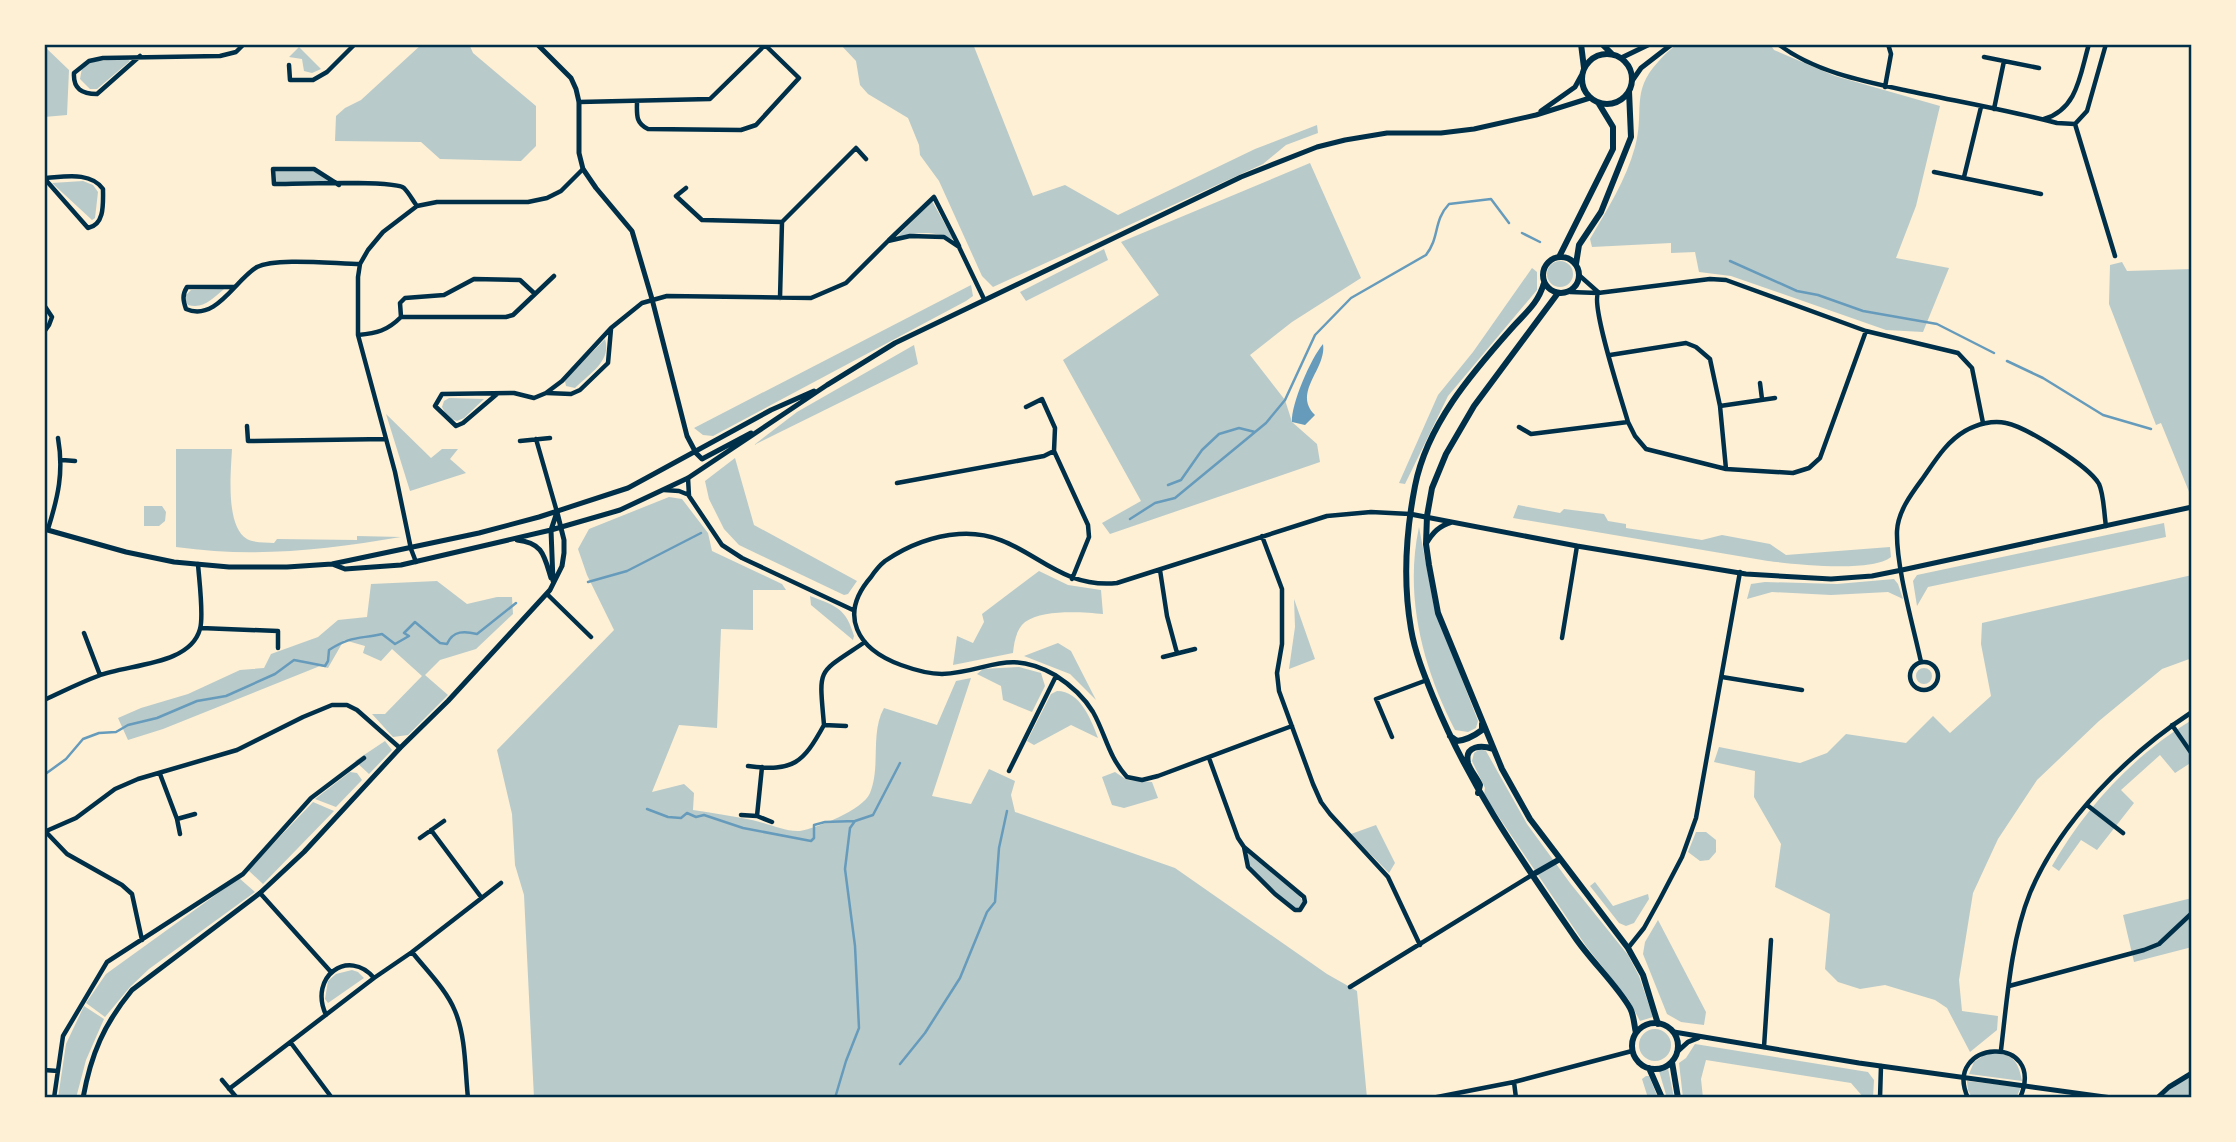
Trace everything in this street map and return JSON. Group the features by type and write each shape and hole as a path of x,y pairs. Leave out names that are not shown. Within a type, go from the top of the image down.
{"main road":[{"path":"1581,44 1584,68"},
{"path":"1544,283 1552,292 1558,293 1570,292 1578,282 1580,276 1576,264 1579,246 1601,212 1631,137 1630,68 1602,44"},
{"path":"1559,257 1613,149 1613,127 1599,104 1590,99 1583,89 1581,76 1584,68 1596,56 1612,54"},
{"path":"1599,104 1616,103 1629,91"},
{"path":"1576,264 1566,257 1551,259 1544,267 1544,283 1535,305 1511,328 1447,408 1427,450 1416,483 1410,514 1406,569 1407,601 1411,631 1427,680 1449,735 1478,793 1590,960 1630,1007 1636,1033"},
{"path":"1558,293 1467,418 1446,454 1432,488 1426,544 1438,613 1502,769 1530,819 1628,948 1643,975 1658,1024"},
{"path":"1449,735 1457,741 1464,740 1482,730 1482,722"},
{"path":"1478,793 1480,785 1468,762 1469,753 1472,748 1479,746 1493,749"},
{"path":"1532,875 1560,859"},
{"path":"1658,1024 1674,1032 1677,1052 1672,1062 1665,1067 1649,1068 1640,1064 1632,1051 1636,1033 1642,1027 1658,1024"},
{"path":"1672,1062 1678,1098"},
{"path":"1649,1068 1662,1098"}],"street":[{"path":"140,56 97,94 86,94 78,89 74,81 74,73 89,61 140,56 220,56 236,52 244,44"},
{"path":"289,65 290,80 313,80 327,72 355,44"},
{"path":"537,44 571,78 579,102 579,153 583,169 632,231 687,436 696,453 702,459 764,428"},
{"path":"1621,58 1650,44"},
{"path":"1632,81 1642,68 1672,44"},
{"path":"1778,44 1790,53 1834,72 1885,87 2075,124"},
{"path":"1885,87 1891,54 1888,44"},
{"path":"2043,119 2058,115 2069,104 2089,44"},
{"path":"2075,124 2087,111 2106,44"},
{"path":"579,102 709,99 765,45 799,78 756,125 741,130 648,129 637,120 637,101"},
{"path":"1984,57 2039,68"},
{"path":"1994,109 2004,61"},
{"path":"1536,115 1574,87 1581,76"},
{"path":"332,564 345,569 378,568 416,562 551,530 620,510 688,478 895,343 1229,182 1317,148 1352,138 1387,133 1441,133 1474,129 1590,99"},
{"path":"1964,178 1981,107"},
{"path":"2075,124 2115,256"},
{"path":"780,298 782,222 856,148 866,159"},
{"path":"339,185 314,169 273,169 274,184 339,185 393,184 404,188 417,206"},
{"path":"416,562 358,335 360,264 383,232 417,206 437,202 528,202 547,198 561,191 583,169"},
{"path":"1934,172 2041,194"},
{"path":"85,176 97,181 103,189 99,222 88,229 44,178 85,176"},
{"path":"686,188 676,196 702,220 782,222"},
{"path":"497,394 456,426 435,406 442,394 514,393 534,398 546,393 562,381 611,328 635,307 652,299 667,296 811,298 846,283 934,197 984,299"},
{"path":"888,241 910,236 944,237 960,247"},
{"path":"234,287 187,287 183,294 186,309 192,312 212,307 257,267 276,263 360,264"},
{"path":"358,335 380,333 401,317 513,315 554,276"},
{"path":"1580,276 1598,293"},
{"path":"401,317 400,303 405,298 444,295 474,279 520,280 534,293"},
{"path":"1570,292 1598,293 1710,279 1727,280 1866,331 1958,353 1972,368 1983,423"},
{"path":"1598,293 1596,299 1599,317 1628,422 1635,436 1646,449 1726,469 1793,473 1810,468 1820,458 1866,331"},
{"path":"44,304 52,317 44,331"},
{"path":"546,393 571,394 580,390 608,363 611,328"},
{"path":"1610,355 1686,343 1696,347 1710,359 1720,406 1726,469"},
{"path":"1760,383 1762,399"},
{"path":"58,438 62,460 58,496 46,529 126,552 198,564 287,567 332,564 411,549 557,512 628,488 771,410 827,386"},
{"path":"1720,406 1775,398"},
{"path":"1026,407 1042,399 1055,428 1054,451 1090,530 1072,579"},
{"path":"1519,427 1531,434 1628,422"},
{"path":"1921,662 1902,570 1897,529 1904,506 1945,446 1966,430 1983,423 2003,422 2021,427 2089,473 2099,485 2106,526"},
{"path":"247,426 248,441 386,439"},
{"path":"520,441 550,438"},
{"path":"83,1098 89,1065 98,1043 132,990 260,893 304,852 547,594 562,566 564,540 536,439"},
{"path":"897,483 1044,456 1054,451"},
{"path":"62,460 75,461"},
{"path":"688,478 689,496"},
{"path":"664,490 679,491 689,496 722,545 742,558 853,610"},
{"path":"1292,726 1158,776 1142,780 1127,777 1111,756 1093,712 1080,696 1056,676 1033,664 1021,662 990,664 939,674 899,665 874,650 857,632 853,622 853,610 864,585 883,563 917,544 957,534 977,534 1011,543 1050,569 1072,579 1104,585 1160,570 1326,516 1371,512 1427,516 1577,546 1740,572 1831,579 1872,576 2192,507"},
{"path":"553,584 551,530 557,512"},
{"path":"1426,544 1433,532 1455,521"},
{"path":"1262,536 1282,589 1282,643 1277,673 1279,691 1321,802 1346,834 1388,877 1420,945"},
{"path":"513,539 536,545 543,553 553,584"},
{"path":"1562,638 1577,546"},
{"path":"44,700 100,675 172,658 183,650 201,628 198,564"},
{"path":"1160,570 1167,616 1177,653"},
{"path":"1628,948 1647,923 1682,857 1696,818 1740,572"},
{"path":"547,594 591,637"},
{"path":"201,628 278,631 278,648"},
{"path":"84,633 100,675"},
{"path":"748,766 790,765 803,758 824,725 820,690 824,670 866,642"},
{"path":"1163,657 1195,649"},
{"path":"1921,662 1934,666 1938,674 1937,683 1926,691 1916,689 1910,681 1913,667 1921,662"},
{"path":"1009,771 1056,676"},
{"path":"1721,677 1802,690"},
{"path":"1392,737 1376,699 1427,680"},
{"path":"142,940 132,894 116,881 68,854 45,832 76,818 115,789 237,750 332,705 347,705 357,710 400,748"},
{"path":"2001,1051 2021,922 2030,893 2052,852 2087,805 2133,757 2192,712"},
{"path":"824,725 846,726"},
{"path":"2172,725 2192,754"},
{"path":"54,1098 63,1036 107,962 243,874 311,798 365,758"},
{"path":"1209,758 1244,847 1248,867 1275,894 1295,910 1300,910 1306,902 1304,897 1244,847"},
{"path":"757,817 762,767"},
{"path":"160,774 180,834"},
{"path":"2087,805 2123,833"},
{"path":"177,819 195,814"},
{"path":"741,815 772,822"},
{"path":"420,838 444,821"},
{"path":"431,830 481,897"},
{"path":"1350,987 1532,875"},
{"path":"229,1089 501,883"},
{"path":"260,893 331,972"},
{"path":"2010,986 2159,944 2192,913"},
{"path":"1764,1047 1771,940"},
{"path":"412,952 455,1010 462,1040 468,1098"},
{"path":"326,1015 320,1002 320,993 331,972 340,967 354,967 366,969 374,978"},
{"path":"1674,1032 1881,1066 2109,1098"},
{"path":"1677,1052 1688,1042 1701,1037"},
{"path":"290,1043 332,1098"},
{"path":"1432,1098 1514,1082 1632,1051"},
{"path":"1969,1098 1965,1090 1965,1078 1971,1060 1987,1051 2011,1054 2020,1064 2025,1086 2020,1098"},
{"path":"1880,1098 1881,1066"},
{"path":"44,1070 58,1071"},
{"path":"2157,1098 2192,1073"},
{"path":"222,1080 237,1098"},
{"path":"1514,1082 1516,1098"}],"shaded area":[{"path":"422,44 469,44 473,53 536,106 536,146 521,161 440,159 421,142 335,141 336,116 361,100"},
{"path":"840,44 973,44 1033,196 1065,185 1118,215 1255,149 1317,125 1318,133 1286,145 1263,164 993,287 982,276 939,181 920,155 919,145 908,118 868,94 860,85 856,61"},
{"path":"1678,44 1770,44 1774,50 1835,76 1940,106 1916,206 1896,258 1949,268 1923,332 1886,330 1731,276 1699,272 1695,252 1671,253 1671,243 1592,247 1590,239 1616,194 1635,147 1644,83 1658,62"},
{"path":"44,46 69,70 67,115 44,117"},
{"path":"299,47 321,69 312,73 304,71 302,59 289,57"},
{"path":"126,58 130,61 97,89 90,89 80,79 82,68 89,62"},
{"path":"1310,163 1361,278 1292,322 1250,355 1285,400 1292,422 1317,444 1320,462 1110,534 1102,523 1141,501 1063,360 1159,295 1121,242"},
{"path":"275,170 314,171 330,182 276,183"},
{"path":"83,181 93,185 98,192 95,218 92,220 52,183"},
{"path":"932,201 954,240 925,233 896,238"},
{"path":"1104,249 1108,260 1026,301 1020,292"},
{"path":"1560,261 1569,265 1573,274 1569,283 1560,287 1551,283 1547,274 1551,265"},
{"path":"2122,262 2127,271 2192,269 2192,499 2161,423 2156,425 2109,304 2110,265"},
{"path":"1532,268 1537,272 1537,290 1448,396 1405,484 1399,483 1438,395 1473,352"},
{"path":"971,285 973,296 966,301 713,436 703,435 694,428"},
{"path":"224,289 203,304 188,305 185,300 191,290"},
{"path":"605,339 605,354 598,366 575,388 566,386 567,378"},
{"path":"914,345 918,364 754,445 797,412"},
{"path":"449,398 484,399 457,421 448,418 442,407 444,401"},
{"path":"386,414 431,458 442,449 458,449 450,459 466,473 410,491"},
{"path":"176,449 232,449 232,511 235,523 247,539 274,543 277,539 357,540 357,536 401,537 289,551 234,552 176,547"},
{"path":"735,458 754,525 857,581 848,594 844,595 739,545 724,529 709,499 705,481"},
{"path":"669,497 682,499 708,533 712,551 782,584 786,590 753,590 753,630 721,629 717,728 679,725 652,792 684,784 694,793 693,810 752,820 794,831 817,826 849,812 870,793 875,772 877,728 884,708 937,725 956,681 971,678 932,796 971,804 989,769 1015,781 1011,795 1015,812 1175,868 1327,974 1357,991 1367,1098 534,1098 524,895 515,865 512,814 497,750 614,630 587,575 578,549 589,529"},
{"path":"1518,505 1560,513 1564,509 1604,514 1608,521 1626,524 1626,528 1702,540 1722,535 1770,544 1786,555 1890,547 1891,557 1881,562 1850,566 1768,561 1513,518"},
{"path":"144,506 162,506 166,512 165,521 159,526 144,526"},
{"path":"2164,523 2166,537 1928,587 1917,606 1913,581 1917,575"},
{"path":"1419,527 1434,607 1478,721 1476,728 1468,732 1455,730 1434,682 1419,632 1414,580"},
{"path":"1039,571 1068,585 1101,590 1103,614 1063,612 1033,618 1019,628 1013,653 953,665 957,636 973,643 984,622 982,614"},
{"path":"2192,575 2192,658 2162,669 2099,721 2037,780 1998,839 1973,893 1959,980 1962,1011 1998,1016 1997,1030 1970,1052 1947,1008 1935,1000 1885,985 1860,989 1838,982 1825,969 1830,914 1775,887 1781,844 1754,797 1755,771 1714,762 1719,747 1800,763 1827,753 1846,734 1906,743 1933,716 1950,733 1991,696 1981,644 1982,623"},
{"path":"1894,579 1903,599 1888,592 1831,595 1772,592 1747,599 1751,584 1765,582 1837,584"},
{"path":"437,581 467,604 497,597 512,597 513,614 476,649 440,660 425,675 448,695 408,735 393,737 372,714 385,714 422,676 392,649 381,661 363,653 365,646 344,640 328,668 320,666 163,729 128,740 118,718 188,694 240,670 264,668 271,654 318,637 338,620 367,617 371,584"},
{"path":"810,596 839,609 851,627 853,640 811,605"},
{"path":"1294,599 1315,659 1289,669 1295,627"},
{"path":"1058,643 1071,651 1096,700 1070,674 1024,656"},
{"path":"1019,667 1041,673 1045,686 1032,712 1003,700 1001,686 977,674 983,669"},
{"path":"1921,668 1927,668 1932,676 1930,682 1921,684 1916,679 1916,673"},
{"path":"1057,691 1072,696 1084,707 1098,738 1071,725 1034,745 1027,741 1051,694"},
{"path":"2192,720 2192,762 2175,773 2160,755 2121,790 2134,803 2097,850 2081,840 2059,871 2052,866 2065,844 2113,784 2151,749"},
{"path":"385,741 392,750 369,774 355,761"},
{"path":"1480,749 1486,751 1527,824 1628,955 1639,976 1653,1017 1640,1021 1629,1000 1586,946 1484,795 1485,788 1472,761 1474,753"},
{"path":"350,772 357,773 362,780 336,807 315,799"},
{"path":"1115,772 1127,780 1152,782 1158,798 1124,808 1112,805 1102,777"},
{"path":"313,802 334,811 263,884 248,870"},
{"path":"1376,825 1395,863 1389,873 1351,834"},
{"path":"1696,832 1706,832 1716,840 1716,852 1709,860 1700,861 1688,852"},
{"path":"1247,850 1298,894 1304,903 1300,909 1294,909 1250,867"},
{"path":"239,878 255,892 149,969 105,1017 86,1003 106,974"},
{"path":"1595,882 1613,906 1648,894 1649,899 1634,923 1626,926 1619,923 1590,886"},
{"path":"2192,898 2192,947 2134,962 2123,915"},
{"path":"1658,920 1706,1012 1704,1025 1681,1022 1667,1014 1643,954 1645,942"},
{"path":"352,970 364,978 328,1003 325,999 328,981 336,974"},
{"path":"84,1006 104,1019 86,1060 76,1098 58,1098 66,1044"},
{"path":"1655,1029 1667,1033 1671,1045 1667,1057 1655,1061 1643,1057 1639,1045 1643,1033"},
{"path":"1695,1044 1868,1072 1874,1080 1873,1098 1864,1098 1851,1083 1706,1060 1701,1079 1703,1098 1683,1098 1679,1063 1686,1058"},
{"path":"1987,1053 2012,1058 2022,1081 1969,1074 1974,1062"},
{"path":"1668,1068 1674,1098 1667,1098 1659,1071"},
{"path":"2192,1074 2192,1098 2158,1098"},
{"path":"1649,1076 1658,1098 1648,1098 1642,1079"},
{"path":"1967,1081 2021,1087 2016,1098 1972,1098"}],"water":[{"path":"1323,344 1320,362 1308,389 1309,406 1315,415 1305,425 1292,422 1303,382"}],"waterway":[{"path":"1130,519 1155,503 1175,498 1266,423 1285,400 1315,335 1351,298 1426,255 1449,204 1491,199 1509,223"},
{"path":"1522,233 1540,242"},
{"path":"1730,261 1797,291 1818,295 1863,311 1937,324 1994,353"},
{"path":"2007,361 2043,378 2103,415 2151,429"},
{"path":"1168,485 1181,480 1202,450 1219,434 1239,428 1255,432"},
{"path":"588,582 627,571 701,533"},
{"path":"44,775 66,759 83,739 99,733 116,732 128,725 157,718 197,701 226,696 275,674 294,660 325,666 329,650 343,642 382,634 395,644 409,636 404,633 415,622 440,643 447,644 453,636 460,633 477,634 516,603"},
{"path":"835,1098 859,1028 855,946 845,869 850,828 855,821 873,815 900,763"},
{"path":"647,809 668,817 681,818 687,813 696,817 704,815 743,828 811,841 814,838 814,825 855,821"},
{"path":"900,1064 925,1033 960,978 987,912 995,902 999,848 1007,811"}]}
